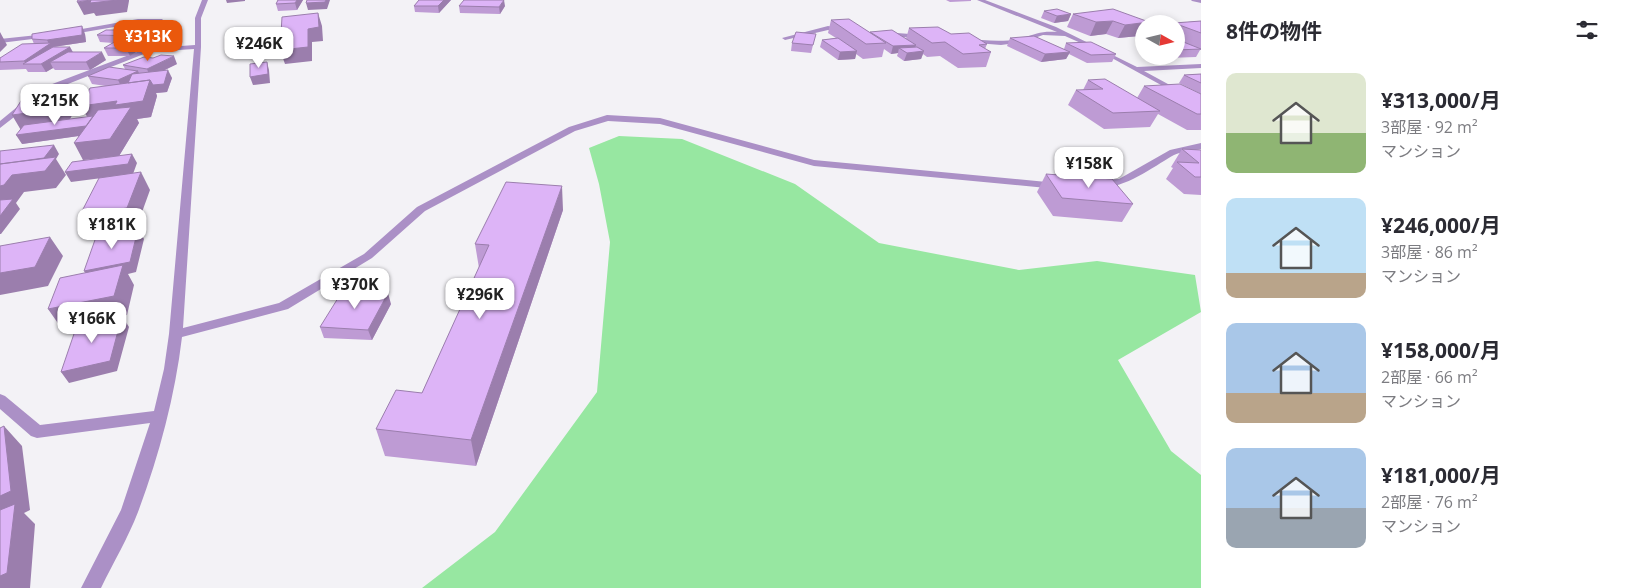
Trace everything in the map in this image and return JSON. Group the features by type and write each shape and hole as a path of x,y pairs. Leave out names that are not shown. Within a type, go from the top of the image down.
{"street":[{"path":"91,588 129,512 160,416 171,369 176,334 198,47 198,18 205,0"},
{"path":"980,0 1103,51 1201,105"},
{"path":"1194,0 1201,1"},
{"path":"63,34 138,21 162,21 164,24 148,50"},
{"path":"785,38 828,28 853,31"},
{"path":"872,32 930,38"},
{"path":"959,41 1001,42 1023,40 1042,33 1065,34"},
{"path":"0,41 54,35"},
{"path":"0,125 42,91 148,50 198,47"},
{"path":"1136,69 1201,66"},
{"path":"176,334 283,306 368,256 421,209 572,129 606,118 660,121 814,163 1062,187 1072,186"},
{"path":"1092,184 1121,182 1173,152 1201,146"},
{"path":"0,400 37,432 160,416"}],"green space":[{"path":"619,136 682,139 795,184 879,243 1019,270 1097,261 1195,275 1201,312 1118,360 1171,451 1201,475 1201,588 422,588 495,532 597,392 610,242 599,184 589,148"}],"building":[{"path":"91,0 118,0 90,3"},
{"path":"278,0 297,0 295,3 276,4"},
{"path":"307,0 326,0 325,2 306,3"},
{"path":"419,0 444,0 438,6 414,6"},
{"path":"464,0 504,0 499,7 459,6"},
{"path":"1057,9 1071,14 1057,16 1044,11"},
{"path":"1113,9 1135,17 1135,24 1125,25 1113,21 1096,22 1073,14"},
{"path":"318,13 319,27 308,29 308,47 280,50 282,17"},
{"path":"849,19 886,43 866,44 831,20"},
{"path":"1201,21 1201,33 1185,27 1185,22"},
{"path":"82,26 82,35 47,40 32,39 32,34"},
{"path":"938,27 951,34 969,33 987,44 979,45 991,52 963,54 945,42 932,43 909,28"},
{"path":"151,28 137,36 97,35 106,30"},
{"path":"892,30 916,45 893,46 870,32"},
{"path":"796,32 816,34 813,45 792,43"},
{"path":"1034,36 1070,52 1045,54 1010,38"},
{"path":"123,37 144,37 126,48 104,48"},
{"path":"838,38 857,51 840,52 822,40"},
{"path":"1091,42 1116,54 1091,55 1066,43"},
{"path":"51,43 24,61 0,62 0,58 22,44"},
{"path":"1185,43 1201,49 1185,50"},
{"path":"53,47 70,47 41,64 23,64"},
{"path":"917,47 924,51 907,53 899,48"},
{"path":"68,52 102,52 86,62 50,62"},
{"path":"161,55 174,56 147,69 123,65 144,57 153,58"},
{"path":"267,62 268,74 250,77 250,64"},
{"path":"109,67 138,71 118,80 88,76"},
{"path":"168,70 164,84 153,85 150,80 128,83 132,74"},
{"path":"1201,74 1201,83 1184,75"},
{"path":"1105,79 1160,111 1113,113 1076,90 1103,89 1088,80"},
{"path":"150,80 143,101 115,105 117,101 81,106 90,88"},
{"path":"1180,84 1201,94 1201,114 1197,114 1144,86"},
{"path":"69,88 58,109 12,115 26,93"},
{"path":"131,107 110,139 74,143 98,110"},
{"path":"93,116 86,126 16,135 24,125"},
{"path":"54,145 44,158 0,164 0,151"},
{"path":"1182,149 1201,150 1201,177 1195,177 1177,162 1199,163"},
{"path":"132,154 128,164 65,172 72,162"},
{"path":"56,157 45,171 12,175 4,185 0,186 0,164"},
{"path":"141,172 127,208 80,215 99,178"},
{"path":"1046,174 1112,179 1133,204 1062,198"},
{"path":"506,182 562,186 471,440 376,429 396,390 422,393 489,245 475,244"},
{"path":"13,199 0,216 0,200"},
{"path":"138,229 130,262 84,271 96,237"},
{"path":"50,237 35,267 0,273 0,246"},
{"path":"123,265 114,296 48,309 60,278"},
{"path":"343,290 388,293 368,330 320,327"},
{"path":"122,316 110,361 61,372 77,325"},
{"path":"4,426 11,491 0,496 0,428"},
{"path":"15,504 7,573 0,576 0,510"}]}
